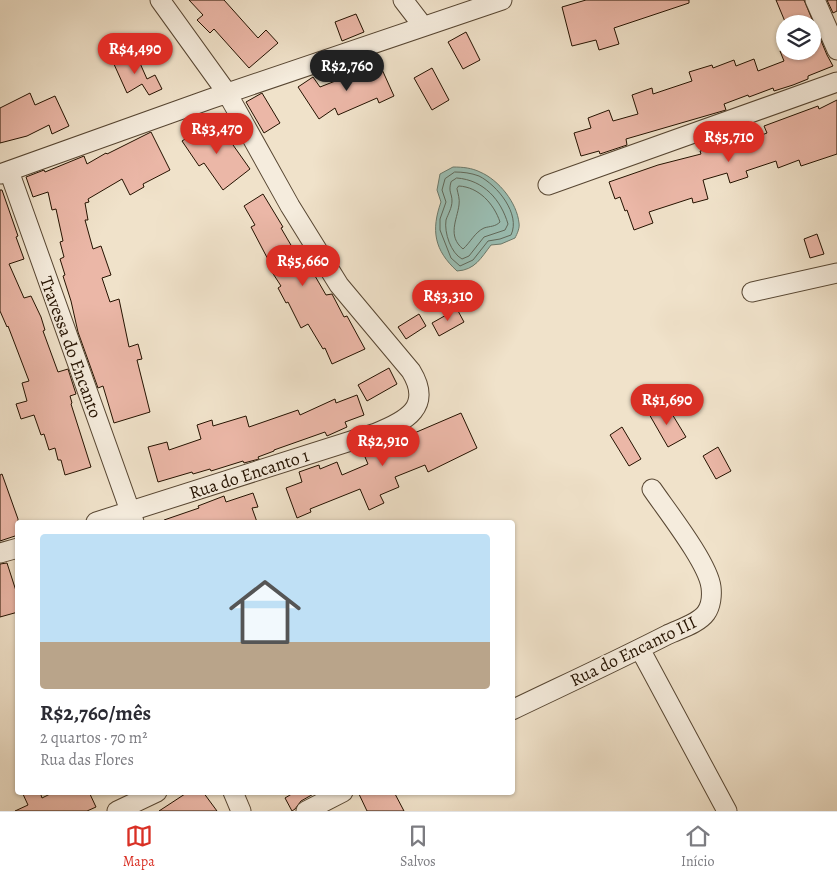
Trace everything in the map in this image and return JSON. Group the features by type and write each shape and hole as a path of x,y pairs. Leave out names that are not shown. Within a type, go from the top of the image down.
{"street":[{"name":"Rua do Encanto 1","path":"110,520 132,517 396,425 410,415 419,399 420,390 418,381 411,371 339,285 290,206 227,93 160,0"},
{"path":"403,0 424,26"},
{"path":"4,172 227,93 502,0"},
{"path":"815,0 837,50"},
{"path":"548,185 837,82"},
{"name":"Travessa do Encanto","path":"4,172 132,517"},
{"path":"752,292 837,273"},
{"name":"Rua do Encanto III","path":"515,709 695,622 710,607 711,587 708,578 652,489"},
{"path":"0,553 15,549"},
{"path":"640,649 727,811"},
{"path":"117,811 151,795"},
{"path":"233,795 241,811"},
{"path":"306,811 337,795"}],"water":[{"path":"453,167 474,170 487,176 500,186 515,208 519,225 515,238 501,244 491,245 481,259 473,266 457,271 443,255 439,247 436,231 436,222 441,202 437,190 440,174"}],"building":[{"path":"189,0 224,0 258,38 266,30 278,43 249,68 214,29 210,33 197,20 203,15"},
{"path":"586,0 689,0 689,3 614,28 619,44 599,50 596,40 572,46 562,7"},
{"path":"776,0 804,0 810,15 782,15"},
{"path":"827,0 837,0 837,11 833,13"},
{"path":"356,14 364,32 342,41 335,22"},
{"path":"466,32 480,60 463,69 448,42"},
{"path":"821,41 833,66 808,76 808,79 793,85 774,91 773,88 724,104 726,110 626,139 627,145 600,154 599,151 581,156 574,133 591,128 588,118 609,110 613,121 638,114 632,95 652,88 653,94 692,81 689,72 712,65 713,68 734,60 736,66 754,59 758,71 784,61 821,60"},
{"path":"135,52 147,79 155,75 162,89 149,95 142,84 127,93 113,62"},
{"path":"380,65 394,96 379,103 377,98 338,115 335,108 319,119 298,87 313,77 320,87 361,71 363,74"},
{"path":"432,68 449,100 432,110 414,78"},
{"path":"30,93 35,105 55,96 69,126 52,134 49,125 27,136 0,143 0,108"},
{"path":"262,93 280,123 264,133 246,102"},
{"path":"837,100 837,154 801,166 799,160 778,168 776,161 746,171 748,177 730,183 727,173 703,180 708,199 693,203 692,198 649,212 653,223 634,230 620,197 615,199 609,182 658,165 701,154 700,151 738,142 738,144 767,133 764,126 818,106 819,109"},
{"path":"209,124 213,134 221,128 250,169 223,190 204,163 199,166 182,141"},
{"path":"151,132 170,170 143,184 144,187 130,195 122,179 88,199 89,202 85,203 88,220 85,220 93,249 101,246 111,275 102,278 110,302 119,299 129,347 138,344 142,359 137,360 150,412 114,423 103,386 98,388 78,332 63,276 65,275 60,259 64,257 60,242 63,241 56,209 52,210 48,192 33,197 26,177 44,170 45,172 84,156 87,164"},
{"path":"0,190 2,190 18,236 16,237 24,259 9,264 24,298 31,296 41,317 45,330 43,331 58,372 68,369 76,394 70,396 71,404 91,467 65,475 55,448 49,450 44,434 41,435 34,415 21,419 16,404 27,401 22,383 29,381 8,326 0,311"},
{"path":"263,194 283,227 281,228 295,252 308,271 311,269 326,295 332,294 344,317 347,316 365,349 332,364 325,348 323,349 308,324 301,328 288,302 286,303 278,288 281,286 270,269 272,267 251,227 255,225 244,206"},
{"path":"817,234 824,254 810,258 804,239"},
{"path":"457,309 464,322 439,336 432,323"},
{"path":"419,314 426,326 406,339 398,327"},
{"path":"389,368 397,384 367,401 358,385"},
{"path":"357,395 364,415 345,422 347,427 327,436 325,432 274,450 258,457 259,459 244,463 243,461 211,471 210,469 193,474 192,472 158,482 148,447 167,442 169,450 201,439 197,425 212,420 213,426 246,416 249,427 298,410 300,415 335,399 336,403"},
{"path":"666,404 686,437 668,447 649,414"},
{"path":"461,413 477,448 428,472 425,465 395,477 399,487 380,495 384,503 369,510 360,489 310,509 311,512 297,518 286,488 302,482 299,472 319,465 320,469 337,462 342,475 368,464 365,457 383,449 384,452 414,439 412,434"},
{"path":"622,427 641,459 629,466 610,435"},
{"path":"718,447 731,471 716,479 703,456"},
{"path":"2,474 18,520 15,520 15,536 0,541 0,475"},
{"path":"253,493 258,507 252,508 256,520 164,520 199,508 198,506 224,496 226,502"},
{"path":"7,563 15,588 15,613 0,617 0,564"},
{"path":"23,795 41,795 42,798 48,795 90,795 96,807 87,811 15,811 28,805"},
{"path":"183,795 205,795 217,811 159,811"},
{"path":"290,795 312,795 301,801 292,811 285,798"},
{"path":"359,795 396,795 404,811 367,811"}]}
